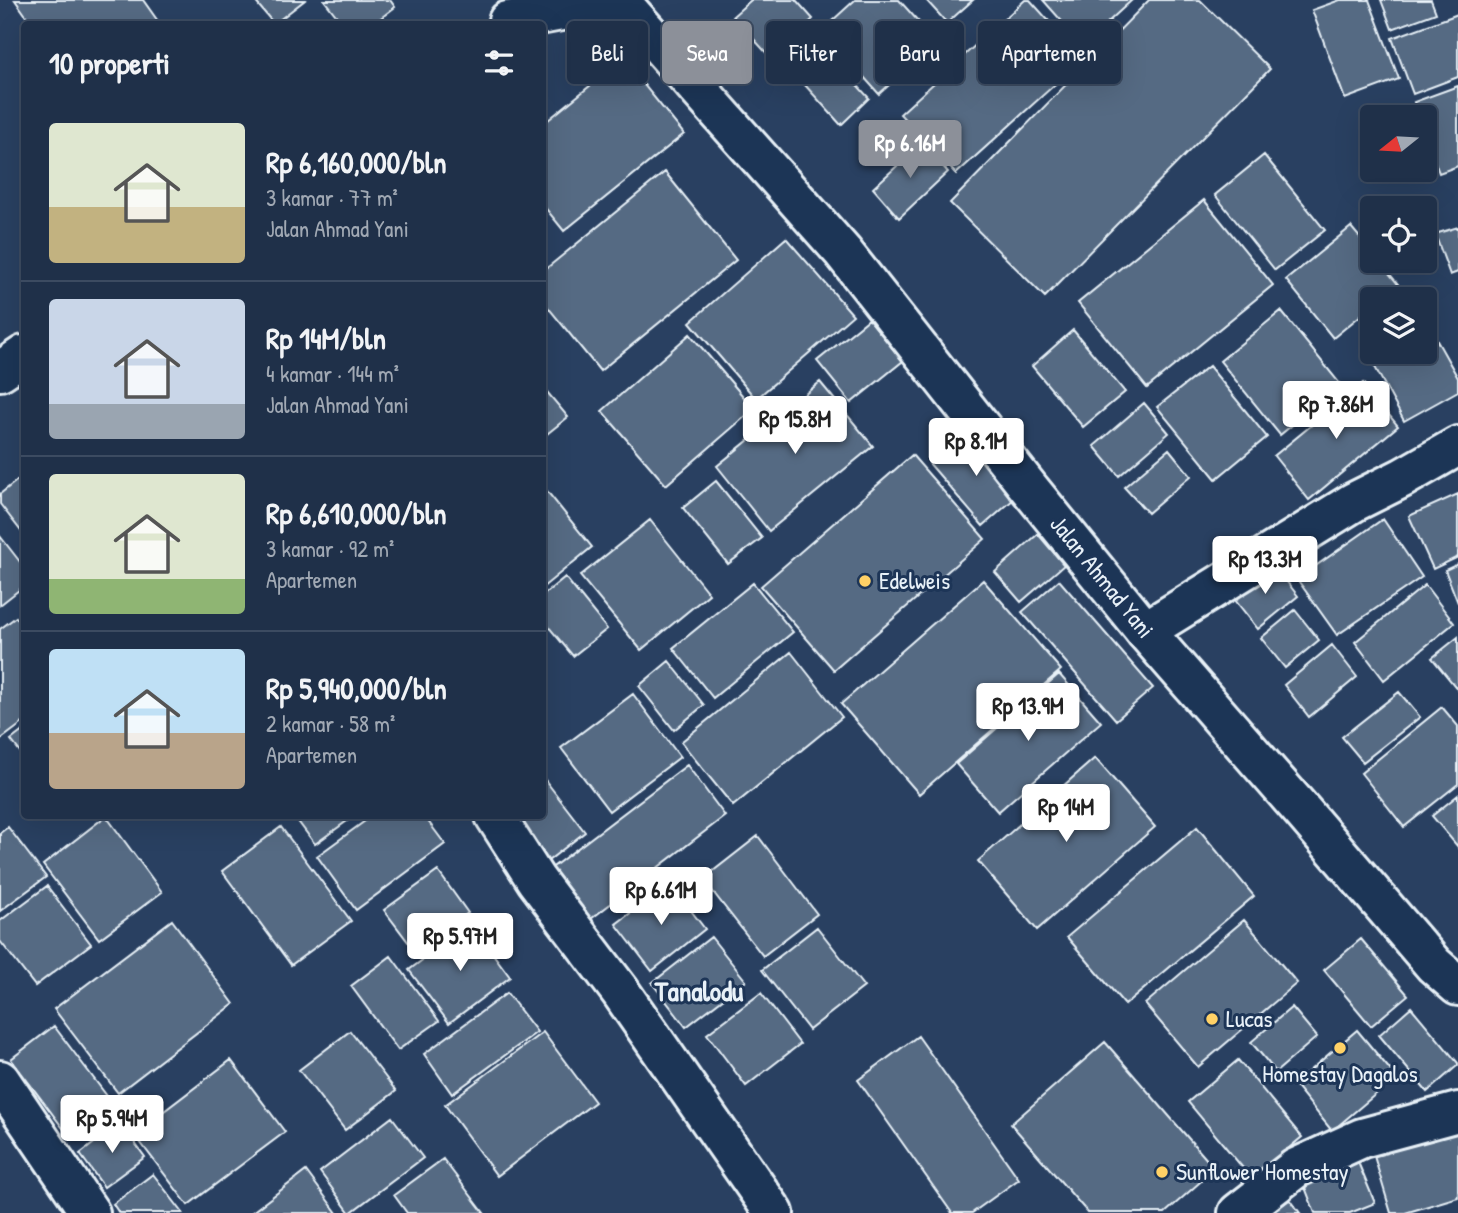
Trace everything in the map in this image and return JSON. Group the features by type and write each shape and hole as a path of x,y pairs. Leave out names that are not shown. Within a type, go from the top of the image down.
{"main road":[{"path":"510,15 620,0"},
{"name":"Jalan Ahmad Yani","path":"620,0 843,252 1145,631 1434,965 1458,986"},
{"path":"0,371 21,357"},
{"path":"1145,631 1354,502 1458,446"},
{"path":"497,819 536,880 620,991 774,1213"},
{"path":"0,1080 90,1213"},
{"path":"1238,1213 1296,1168 1362,1138 1458,1112"}],"building":[{"path":"15,0 143,0 158,21 30,21"},
{"path":"254,0 305,0 278,21 272,21"},
{"path":"324,0 390,0 395,7 377,21 341,21"},
{"path":"751,0 796,0 813,19 766,21 766,52 752,37 752,21 738,21 733,16"},
{"path":"855,0 899,0 918,21 875,21 875,84 890,84 879,94 861,74 861,21 832,21"},
{"path":"926,0 973,0 949,21 945,21"},
{"path":"1025,0 1030,0 1049,21 1002,21"},
{"path":"1043,0 1132,0 1109,21 1062,21"},
{"path":"1149,0 1200,0 1270,69 1045,297 950,203 1067,84 1121,84 1121,29"},
{"path":"1340,0 1369,0 1399,79 1345,99 1312,10"},
{"path":"1381,0 1431,0 1436,13 1392,29"},
{"path":"1458,14 1458,77 1413,94 1392,38"},
{"path":"978,43 978,84 1055,84 956,174 900,114 933,84 964,84 964,56"},
{"path":"592,84 643,84 684,134 564,231 546,209 546,122"},
{"path":"804,84 856,84 869,98 841,125"},
{"path":"1458,86 1458,166 1439,173 1437,105 1415,105 1414,102"},
{"path":"922,143 948,172 899,218 873,188"},
{"path":"1264,155 1325,230 1275,270 1215,195"},
{"path":"665,172 736,260 600,371 546,305 546,269"},
{"path":"1204,200 1273,285 1147,388 1078,303"},
{"path":"1351,227 1360,238 1360,273 1389,273 1398,284 1394,287 1360,287 1360,316 1333,338 1286,280"},
{"path":"1458,227 1458,272 1450,275 1437,233"},
{"path":"786,238 853,315 756,399 690,322"},
{"path":"1281,311 1341,385 1280,435 1220,361"},
{"path":"869,319 903,361 851,403 817,361"},
{"path":"1073,330 1125,392 1083,427 1032,366"},
{"path":"690,334 754,409 666,485 602,411"},
{"path":"1437,341 1458,378 1458,391 1404,421 1373,364 1437,364"},
{"path":"1209,366 1267,437 1216,479 1157,407"},
{"path":"820,382 873,446 769,531 717,466"},
{"path":"1363,383 1398,426 1309,500 1274,456"},
{"path":"546,391 568,417 546,435"},
{"path":"1144,403 1169,433 1119,476 1094,446"},
{"path":"969,430 1022,492 983,526 929,463"},
{"path":"1169,449 1191,476 1148,513 1124,487"},
{"path":"912,455 985,539 834,670 761,586"},
{"path":"21,477 21,531 0,504 0,494"},
{"path":"716,481 762,538 728,564 683,508"},
{"path":"546,490 592,547 546,585"},
{"path":"1458,494 1458,557 1433,569 1409,516"},
{"path":"1383,519 1422,577 1337,635 1297,579"},
{"path":"650,520 709,594 641,650 580,576"},
{"path":"1038,534 1064,565 1021,602 995,572"},
{"path":"0,536 21,563 21,588 0,605"},
{"path":"1272,563 1298,596 1258,629 1231,595"},
{"path":"1458,564 1458,603 1445,570"},
{"path":"565,577 607,629 573,656 546,624 546,593"},
{"path":"983,580 1061,670 919,794 841,704"},
{"path":"1059,580 1153,688 1116,720 1022,612"},
{"path":"753,583 793,632 713,698 673,648"},
{"path":"1425,585 1454,623 1384,680 1355,642"},
{"path":"1295,610 1319,640 1285,668 1261,638"},
{"path":"16,617 21,624 21,724 0,740 0,629"},
{"path":"1458,637 1458,690 1432,658"},
{"path":"1332,645 1357,677 1309,717 1284,685"},
{"path":"791,652 842,717 733,806 681,742"},
{"path":"669,661 704,705 674,730 639,686"},
{"path":"1059,674 1101,722 998,812 956,764"},
{"path":"1399,692 1420,717 1363,762 1342,737"},
{"path":"633,694 680,757 609,811 561,748"},
{"path":"1442,707 1458,726 1458,784 1404,827 1361,773"},
{"path":"21,732 21,753 11,740"},
{"path":"1095,758 1155,827 1037,930 978,861"},
{"path":"687,765 725,816 583,925 545,873"},
{"path":"546,781 585,832 544,864 508,819 546,819"},
{"path":"1458,795 1458,847 1432,816"},
{"path":"102,819 108,819 162,892 99,939 43,865"},
{"path":"296,819 350,819 315,844"},
{"path":"368,819 426,819 445,844 356,910 317,856"},
{"path":"8,827 46,877 0,911 0,833"},
{"path":"281,827 351,921 291,965 222,871"},
{"path":"1197,827 1254,896 1125,1005 1067,937"},
{"path":"758,836 817,914 763,956 703,879"},
{"path":"438,871 468,913 415,951 384,910"},
{"path":"670,883 705,929 652,971 616,924"},
{"path":"47,886 91,944 35,986 0,941 0,921"},
{"path":"172,920 234,1004 118,1093 54,1009"},
{"path":"1244,920 1297,983 1198,1067 1145,1004"},
{"path":"471,924 510,977 449,1023 409,970"},
{"path":"817,927 864,987 809,1030 762,970"},
{"path":"711,937 746,981 686,1027 652,983"},
{"path":"1361,939 1408,995 1371,1026 1324,970"},
{"path":"391,956 439,1021 398,1050 351,986"},
{"path":"507,993 537,1032 452,1094 424,1054"},
{"path":"761,993 800,1044 746,1086 707,1034"},
{"path":"1292,1007 1317,1037 1276,1072 1251,1042"},
{"path":"1411,1007 1458,1063 1427,1092 1379,1035"},
{"path":"54,1026 110,1100 66,1132 11,1059"},
{"path":"1357,1030 1396,1077 1332,1131 1294,1084"},
{"path":"350,1031 396,1091 345,1130 299,1070"},
{"path":"543,1032 595,1102 497,1176 445,1105"},
{"path":"918,1036 1019,1179 972,1213 952,1213 858,1080"},
{"path":"1105,1042 1215,1169 1165,1213 1088,1213 1011,1124"},
{"path":"231,1060 285,1132 188,1205 134,1134"},
{"path":"1238,1060 1302,1137 1252,1179 1188,1102"},
{"path":"392,1117 423,1158 350,1213 320,1172"},
{"path":"120,1123 145,1157 104,1187 80,1154"},
{"path":"1458,1131 1458,1197 1405,1213 1391,1213 1374,1156"},
{"path":"1355,1155 1375,1203 1350,1213 1315,1213 1301,1177"},
{"path":"443,1159 484,1213 407,1213 394,1195"},
{"path":"306,1171 337,1213 251,1213"},
{"path":"153,1174 183,1213 119,1213 113,1204"},
{"path":"1290,1199 1300,1213 1271,1213"}],"place":[{"name":"Edelweis","path":"865,581"},
{"name":"Lucas","path":"1212,1019"},
{"name":"Homestay Dagalos","path":"1340,1048"},
{"name":"Sunflower Homestay","path":"1162,1172"}],"district":[{"name":"Tanalodu","path":"699,991"}]}
